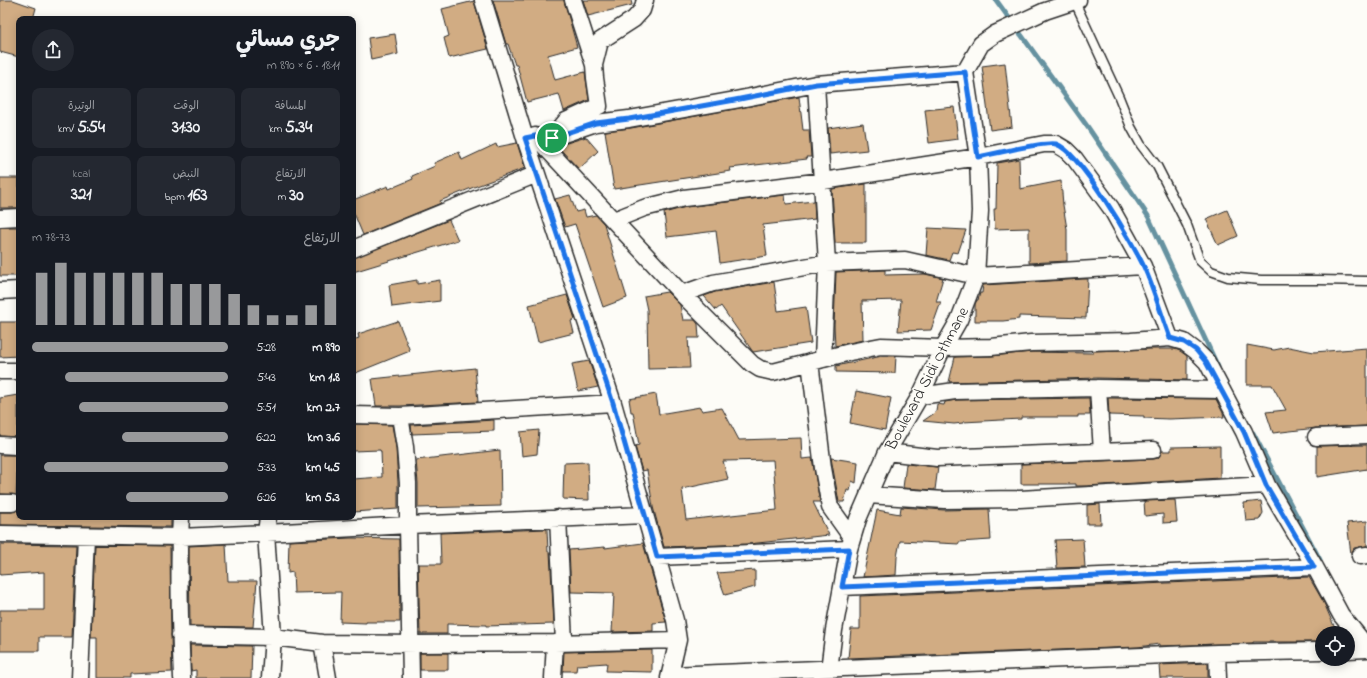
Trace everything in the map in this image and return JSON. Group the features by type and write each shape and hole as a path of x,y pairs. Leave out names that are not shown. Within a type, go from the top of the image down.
{"street":[{"path":"483,0 530,137 537,174 613,403 675,620 678,640 669,676 828,673 1217,653 1315,651"},
{"path":"552,138 566,121 599,106 594,65 573,0"},
{"path":"594,65 600,41 634,19 642,10 645,0"},
{"path":"530,137 552,138 596,123 629,119 816,84 965,72 981,44 995,34 1045,11 1075,0"},
{"name":"Boulevard Sidi Othmane","path":"828,673 850,543 858,519 888,452 920,396 943,348 959,320 976,276 980,211 978,157 965,72"},
{"path":"657,557 850,543 830,507 824,468 816,360 827,263 816,84"},
{"path":"530,137 614,220 682,294 752,364 760,369 772,372 816,360 881,346 943,348 991,347 1170,338 1184,342 1196,350 1206,362 1244,432 1266,485 1341,615 1367,648"},
{"path":"614,220 644,208 684,198 823,181 978,157 1044,144 1056,144 1066,150 1075,159 1111,208 1144,266 1170,338"},
{"path":"356,248 537,174"},
{"path":"0,218 16,217"},
{"path":"682,294 712,283 827,263 905,260 976,276 1144,266"},
{"path":"0,291 16,290"},
{"path":"0,371 16,371"},
{"path":"920,396 955,391 1098,388 1222,390"},
{"path":"1098,388 1102,452"},
{"path":"356,415 400,416 613,403"},
{"path":"400,416 405,447 408,482 411,678"},
{"path":"1316,438 1367,435"},
{"path":"0,445 16,446"},
{"path":"888,452 937,458 1153,450"},
{"path":"868,496 944,500 1020,499 1266,485"},
{"path":"0,534 180,537 266,534 408,525 645,515"},
{"path":"553,678 560,643 558,518"},
{"path":"181,520 180,635 182,678"},
{"path":"268,520 266,534 273,637 270,678"},
{"path":"80,678 86,536"},
{"path":"842,587 1314,567"},
{"path":"180,635 273,637 322,643 411,644 560,643 678,640"},
{"path":"322,643 328,678"},
{"path":"1355,649 1367,648"},
{"path":"1217,653 1218,678"}],"lane":[{"path":"1075,0 1131,127 1157,166 1187,225 1200,261 1211,271 1228,276 1261,280 1367,281"}],"building":[{"path":"0,0 13,0 36,8 34,16 16,16 16,56 0,52"},
{"path":"493,0 564,0 577,47 548,55 555,80 585,72 589,100 564,111 559,94 527,102 517,65 515,65 508,44 506,44"},
{"path":"583,0 631,0 632,5 588,16"},
{"path":"474,1 488,49 449,58 444,38 449,36 442,9"},
{"path":"395,34 398,54 371,60 368,38"},
{"path":"1005,63 1012,127 990,130 982,66"},
{"path":"799,97 803,130 809,130 811,157 806,157 807,159 730,168 731,171 614,189 605,131 631,128"},
{"path":"954,107 958,139 929,143 925,110"},
{"path":"863,123 867,150 830,154 828,128"},
{"path":"586,137 598,151 579,169 557,146"},
{"path":"517,143 525,168 440,201 441,203 363,235 356,218 356,199 388,186 389,189 413,179 412,176 435,166 434,163 459,152 462,160 496,144 497,147"},
{"path":"1019,159 1020,189 1061,181 1067,229 1067,261 1029,263 1029,228 995,229 994,209 996,209 997,163"},
{"path":"0,178 16,178 16,208 0,208"},
{"path":"866,184 866,243 835,243 832,189"},
{"path":"570,195 576,212 584,210 586,217 596,215 604,224 627,298 603,307 575,224 565,227 555,199"},
{"path":"785,195 786,204 814,201 815,219 763,225 767,256 720,263 716,231 667,237 664,213 686,207"},
{"path":"1227,210 1238,236 1218,245 1206,219"},
{"path":"449,220 458,240 356,271 356,257"},
{"path":"0,227 16,227 16,276 0,276"},
{"path":"928,228 966,230 958,253 952,252 949,260 926,255"},
{"path":"885,270 885,275 925,274 943,278 936,302 941,302 931,330 898,331 901,300 862,301 863,340 835,346 834,326 836,272"},
{"path":"1088,279 1086,318 1019,316 1019,319 1003,321 975,321 975,304 980,293 982,293 983,285"},
{"path":"417,280 417,284 440,280 440,301 392,307 389,285"},
{"path":"774,282 778,311 806,307 811,343 753,352 721,306 716,310 704,296 715,292"},
{"path":"667,292 680,305 683,320 695,320 698,324 699,338 688,338 690,368 648,369 647,310 644,296"},
{"path":"567,295 575,319 571,321 574,333 538,342 529,305"},
{"path":"398,321 410,351 356,373 356,339 359,338 358,334"},
{"path":"0,322 16,322 16,356 0,357"},
{"path":"1247,345 1274,350 1289,347 1314,352 1367,348 1367,426 1316,428 1273,433 1266,412 1286,410 1272,385 1247,385"},
{"path":"1175,349 1187,356 1187,380 1098,378 949,382 955,357 991,356 1032,352 1093,353 1093,351"},
{"path":"882,356 896,356 895,373 836,372 836,366"},
{"path":"589,361 598,387 578,391 572,364"},
{"path":"475,368 478,402 376,406 372,379"},
{"path":"856,391 891,398 885,430 850,423"},
{"path":"656,394 659,414 700,407 702,411 722,408 739,440 801,438 802,459 812,458 820,502 813,502 829,535 749,544 664,547 653,507 647,470 642,471 635,446 639,445 629,399","holes":["773,460 777,510 686,520 682,489 728,479 723,461"]},
{"path":"16,395 16,437 0,436 0,398"},
{"path":"1089,398 1090,415 1078,415 1078,417 1021,417 1021,419 963,422 954,424 923,421 936,412 937,404 944,405 945,402 956,400"},
{"path":"1108,398 1216,399 1224,417 1169,419 1144,418 1144,416 1109,415"},
{"path":"494,420 494,431 412,434 411,425"},
{"path":"356,424 392,425 396,448 398,509 356,512 356,479 382,477 380,450 356,451"},
{"path":"539,430 537,454 522,456 520,432"},
{"path":"1367,445 1367,469 1317,477 1317,446"},
{"path":"1220,446 1220,478 1086,486 1076,486 1076,484 1021,484 1021,464 1153,459 1158,458 1162,451 1171,451 1171,447"},
{"path":"500,450 501,506 418,508 416,460"},
{"path":"0,455 16,455 16,495 0,494"},
{"path":"831,458 858,462 856,483 852,481 850,491 847,490 844,502 839,502"},
{"path":"588,462 589,500 563,499 564,463"},
{"path":"906,464 938,467 935,490 903,488"},
{"path":"1175,500 1177,522 1163,523 1163,514 1145,516 1144,501"},
{"path":"1261,501 1263,513 1259,520 1246,521 1244,503"},
{"path":"1100,504 1101,524 1087,524 1087,505"},
{"path":"901,507 944,510 989,509 991,540 959,542 959,544 900,541 896,575 863,577 877,510 900,514"},
{"path":"16,510 16,520 171,520 171,527 0,525 0,512 12,512"},
{"path":"1367,521 1367,546 1354,548 1351,554 1347,523"},
{"path":"547,529 548,552 550,552 554,624 486,626 447,624 447,634 420,634 418,564 441,564 440,533"},
{"path":"351,538 399,539 400,622 340,622 341,592 294,593 293,572 288,573 289,541"},
{"path":"1083,539 1085,567 1057,568 1055,540"},
{"path":"643,543 666,622 653,623 653,631 612,632 614,593 571,592 569,550 605,548"},
{"path":"0,544 76,545 72,637 39,637 39,651 0,651 0,610 44,610 44,572 0,575"},
{"path":"226,544 228,581 257,581 253,627 190,626 189,546"},
{"path":"95,545 170,546 172,672 130,674 130,678 97,678 97,637 91,637"},
{"path":"755,570 755,587 725,595 717,573"},
{"path":"1309,577 1324,603 1334,626 1315,626 1315,642 1253,642 1159,646 1159,644 1138,647 848,658 851,629 860,629 860,596"},
{"path":"190,645 252,646 251,678 196,678 196,670 191,671"},
{"path":"652,650 652,672 606,671 607,663 577,665 576,671 563,671 564,652"},
{"path":"420,653 448,653 448,670 420,670"},
{"path":"1208,663 1208,678 1160,678 1159,665"}],"waterway":[{"path":"996,0 1087,126 1148,216 1218,367"},
{"path":"1253,433 1320,560"}],"route":[{"path":"965,72 978,157 1044,144 1056,144 1066,150 1075,159 1111,208 1144,266 1170,338 1184,342 1196,350 1206,362 1244,432 1266,485 1314,567 842,587 849,549 657,557 613,403 525,138 535,136 552,138 596,123 646,116 816,84 965,72"}]}
